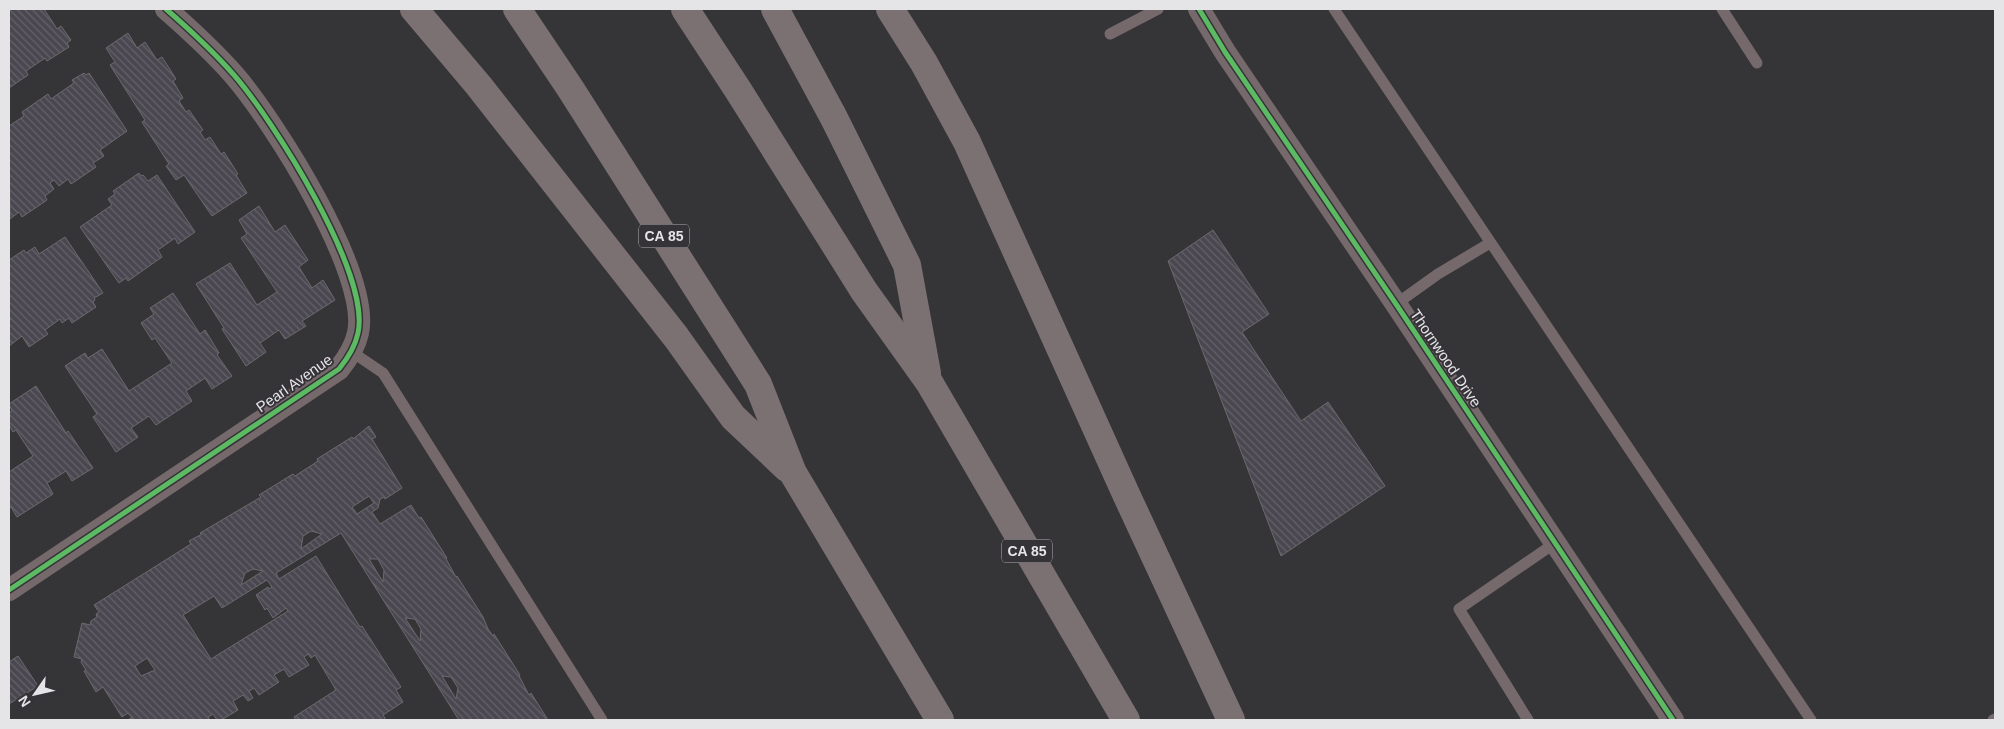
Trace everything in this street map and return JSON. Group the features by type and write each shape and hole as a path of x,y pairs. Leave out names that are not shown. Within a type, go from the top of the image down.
{"highway":[{"path":"414,9 479,86 664,321 733,417 793,473"},
{"name":"CA 85","path":"517,9 570,88 758,384 793,473 940,720"},
{"name":"CA 85","path":"685,9 864,291 929,382 1126,720"},
{"path":"775,9 834,118 907,265 929,382"},
{"path":"890,9 924,63 967,142 1126,494 1231,720"}],"street":[{"name":"Pearl Avenue","path":"9,590 339,369 352,352 359,332 358,308 346,263 327,218 273,128 235,76 199,37 166,9"},
{"name":"Thornwood Drive","path":"1199,9 1224,52 1396,304 1673,720"}],"lane":[{"path":"1110,34 1158,9"},
{"path":"1334,9 1811,720"},
{"path":"1722,9 1757,63"},
{"path":"1396,304 1438,274 1490,243"},
{"path":"352,352 383,373 602,720"},
{"path":"1528,720 1460,610 1555,543"}],"building":[{"path":"9,9 44,9 57,29 61,26 71,40 67,43 69,47 47,61 45,58 26,71 28,75 9,88"},
{"path":"128,33 137,48 145,42 157,60 162,57 176,79 173,81 183,98 179,101 186,112 189,110 203,130 200,132 205,140 210,137 221,154 224,152 247,193 212,216 184,175 176,180 166,166 169,164 142,122 145,120 110,65 115,62 106,48"},
{"path":"84,73 86,75 89,73 127,131 100,150 104,156 93,163 96,167 71,184 68,179 59,186 54,180 50,183 54,189 45,196 47,200 22,217 19,212 10,219 9,126 24,116 22,112 48,94 51,99 74,83 72,80"},
{"path":"139,173 148,181 157,175 195,232 178,244 175,238 158,250 162,257 128,281 126,278 119,283 80,227 112,205 108,199 115,194 113,191"},
{"path":"259,206 275,232 285,225 308,260 299,267 312,288 323,280 335,300 302,321 306,326 285,339 279,330 260,343 266,352 246,366 196,284 230,263 257,305 277,292 241,238 247,234 239,220"},
{"path":"1213,230 1269,314 1242,332 1301,421 1328,402 1385,486 1281,556 1168,261"},
{"path":"65,237 103,293 94,298 93,302 96,307 72,323 69,318 62,323 60,319 45,330 48,334 29,347 22,336 9,346 9,320 11,319 9,316 9,260 24,250 26,253 35,247 39,254"},
{"path":"173,293 200,334 205,330 219,353 217,355 232,376 212,389 205,378 186,391 192,401 156,425 149,416 131,428 138,437 116,452 93,417 97,414 65,366 85,353 88,358 102,349 129,391 172,363 155,338 152,340 141,323 154,314 150,308"},
{"path":"36,386 66,433 68,431 93,468 72,481 66,471 47,483 53,494 17,517 11,507 9,509 9,472 33,456 16,430 13,432 9,425 9,413 12,411 9,404"},
{"path":"369,426 376,437 372,439 402,488 385,499 384,497 380,499 378,508 372,512 380,524 411,505 419,518 421,517 447,558 456,577 483,617 488,629 493,636 494,634 520,675 529,695 531,693 548,720 459,720 341,533 276,573 279,579 316,556 360,627 362,626 401,687 396,690 403,702 383,715 386,720 296,720 294,717 336,690 315,655 311,658 308,654 304,657 309,665 289,677 284,669 274,675 279,682 259,695 254,688 249,691 253,698 248,701 243,695 233,701 238,710 221,720 217,720 213,714 208,717 210,720 127,720 132,718 128,713 122,717 103,687 96,692 84,671 86,670 81,662 82,659 74,657 82,623 90,625 99,612 94,605 191,544 189,541 202,534 200,533 261,497 259,495 293,474 295,476 318,461 317,459 352,437 353,439","holes":["369,496 374,503 357,514 352,507","311,531 322,534 301,549 303,536","369,559 378,559 384,570 383,582","253,569 263,571 241,585 245,573","267,580 272,587 269,589 268,587 256,595 265,610 267,608 273,618 286,608 288,611 211,659 183,615 214,596 222,608","405,618 415,619 421,629 420,641","147,658 155,670 141,676 135,666","442,676 451,677 458,688 456,699"]},
{"path":"18,656 38,686 9,704 9,662"}],"cycle path":[{"path":"9,590 339,369 351,352 357,338 358,307 350,274 335,237 294,161 272,126 234,75 166,9"},
{"path":"1199,9 1225,52 1396,304 1673,720"}]}
